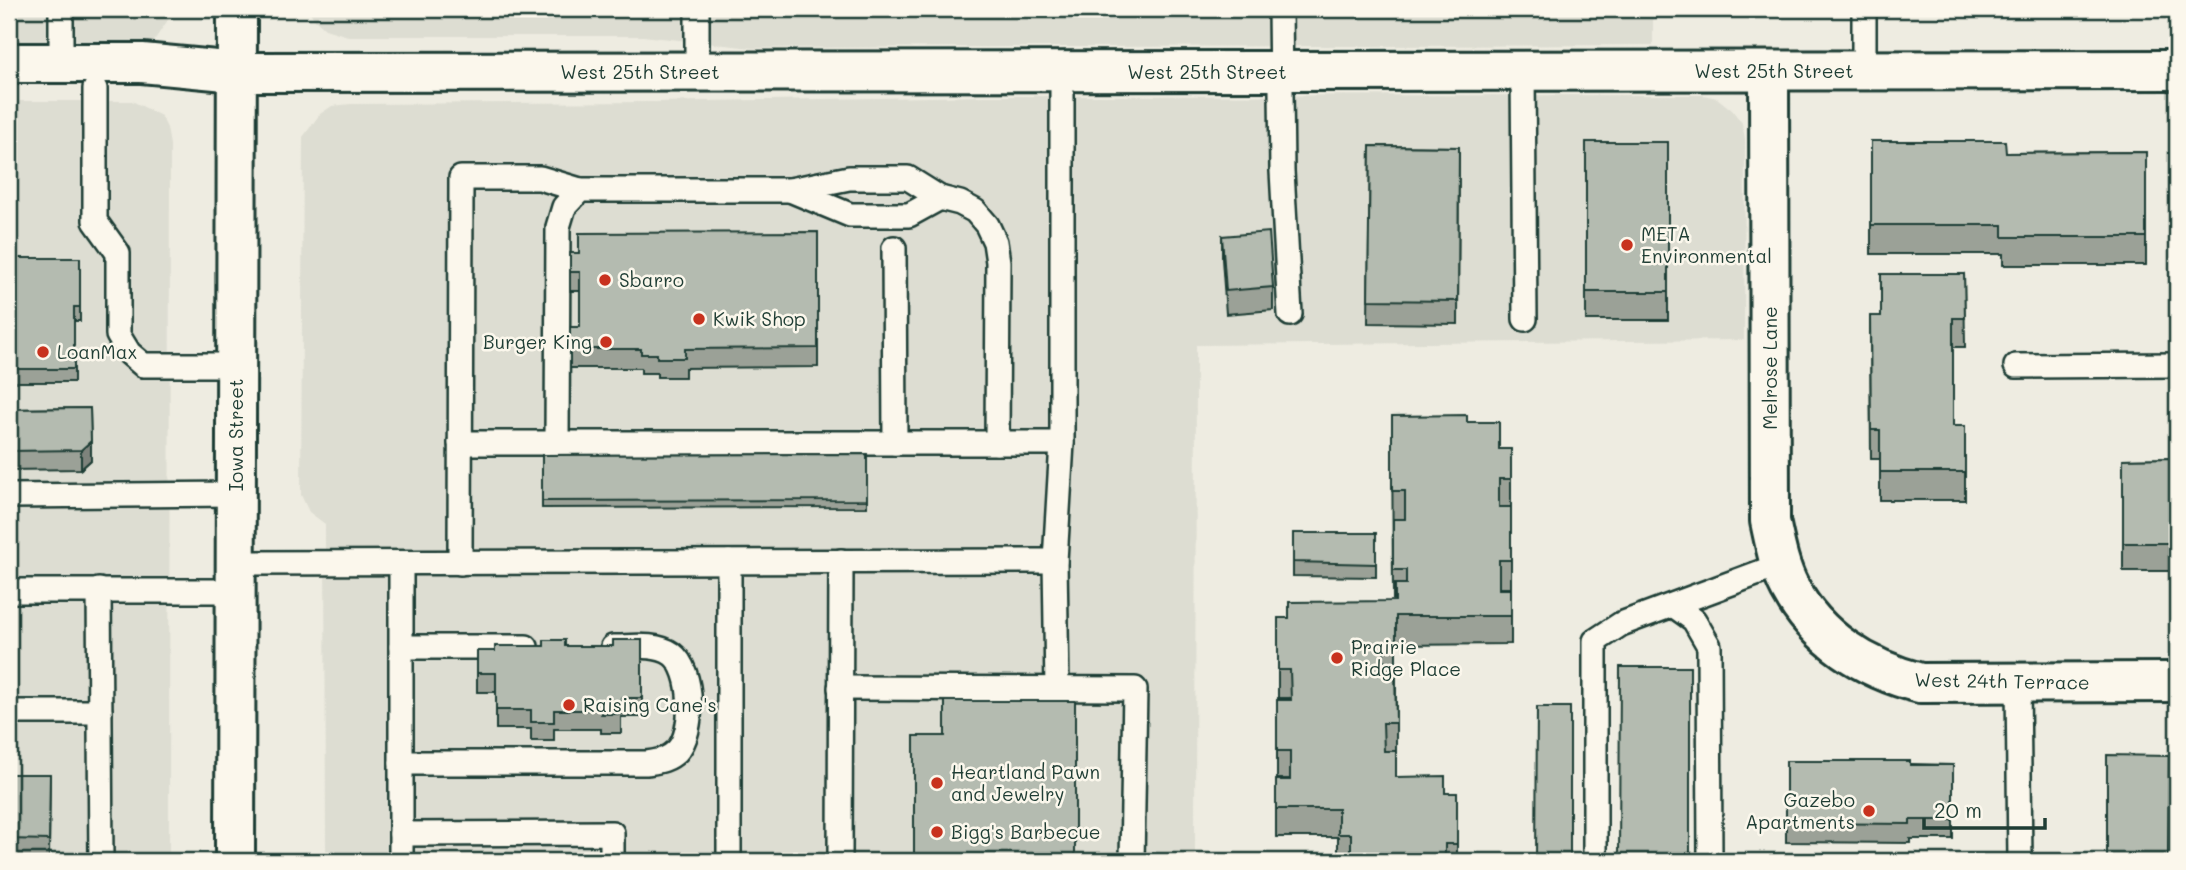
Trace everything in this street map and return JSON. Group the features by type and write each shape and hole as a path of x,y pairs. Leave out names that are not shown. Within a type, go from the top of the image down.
{"main road":[{"name":"Iowa Street","path":"235,861 237,9"},
{"name":"West 25th Street","path":"9,63 142,63 237,72 2177,70"},
{"name":"Melrose Lane","path":"1769,71 1770,522 1780,565 1790,588 1809,616 1836,645"},
{"name":"West 25th Street","path":"9,89 148,88 237,72"},
{"name":"West 24th Terrace","path":"1836,645 1893,676 1920,683 2177,682"}],"lane":[{"path":"61,9 61,63"},
{"path":"697,9 697,72"},
{"path":"1280,9 1282,171 1290,314"},
{"path":"1864,9 1864,71"},
{"path":"1057,689 1055,561 1062,443 1062,72"},
{"path":"1523,72 1525,319"},
{"path":"94,89 94,221 118,253 118,335 129,353 143,365 236,365"},
{"path":"460,562 461,178 540,178 580,190 790,190 849,178 908,178 940,198 960,203 975,211 987,225 995,242 998,262 997,443"},
{"path":"557,443 558,227 564,206 580,190"},
{"path":"790,190 850,215 909,215 940,198"},
{"path":"894,248 895,443"},
{"path":"2016,366 2177,365"},
{"path":"460,443 1062,443"},
{"path":"9,496 236,494"},
{"path":"840,861 841,561"},
{"path":"9,591 99,590 401,562 1055,561"},
{"path":"401,562 401,861"},
{"path":"729,562 729,861"},
{"path":"1595,861 1595,641 1621,624 1780,565"},
{"path":"99,590 101,861"},
{"path":"1673,605 1694,620 1709,646 1710,861"},
{"path":"401,647 548,647"},
{"path":"401,763 648,763 667,760 678,750 688,723 688,679 683,666 672,654 654,647 587,647"},
{"path":"2018,683 2020,861"},
{"path":"840,688 1135,689 1132,861"},
{"path":"9,712 100,712"},
{"path":"401,834 612,833 612,861"}],"shaded area":[{"path":"9,9 170,9 170,17 153,42 126,52 9,53"},
{"path":"308,9 1653,9 1653,45 752,48 643,36 348,36 325,29"},
{"path":"1703,95 1717,98 1732,110 1742,123 1745,139 1744,340 1196,345 1195,861 326,861 325,524 309,512 301,495 303,137 320,114 332,106 985,96"},
{"path":"9,101 132,101 161,116 167,128 170,145 169,861 9,861"}],"building":[{"path":"1871,141 2005,141 2006,153 2146,152 2146,237 2003,237 2003,225 1871,225"},
{"name":"META Environmental","path":"1586,142 1668,142 1668,292 1586,292"},
{"path":"1370,146 1459,147 1458,301 1368,300"},
{"name":"Kwik Shop","path":"818,232 818,348 685,349 685,358 657,358 657,354 641,354 641,349 570,349 570,327 580,327 580,272 570,272 570,253 579,253 579,233"},
{"path":"1269,232 1273,287 1226,291 1222,236"},
{"name":"LoanMax","path":"14,258 80,258 80,307 74,307 74,369 13,369"},
{"path":"1881,274 1964,274 1965,318 1953,318 1953,426 1965,426 1965,472 1880,472 1880,430 1871,430 1870,316 1881,316"},
{"path":"90,408 91,441 81,450 9,451 9,409"},
{"name":"Prairie Ridge Place","path":"1467,415 1467,422 1499,422 1499,449 1511,449 1511,479 1499,479 1499,507 1511,507 1511,560 1499,560 1499,589 1511,589 1511,616 1396,616 1396,642 1384,642 1384,670 1395,670 1396,723 1383,723 1384,751 1396,751 1396,777 1445,776 1445,793 1457,793 1457,844 1445,844 1445,861 1351,861 1351,834 1338,834 1338,809 1276,809 1276,780 1290,780 1290,751 1277,751 1277,700 1291,700 1290,670 1278,670 1278,618 1289,618 1289,602 1395,601 1395,584 1406,584 1406,570 1393,570 1393,519 1405,519 1405,491 1392,491 1392,416"},
{"path":"867,454 867,500 542,501 542,455"},
{"path":"2177,458 2177,543 2123,543 2123,459"},
{"path":"1293,533 1376,533 1376,564 1293,562"},
{"name":"Raising Cane's","path":"544,640 565,640 565,646 613,646 613,640 642,640 642,698 621,698 621,714 601,714 601,710 554,710 554,722 531,722 531,710 496,710 496,673 477,673 477,651 495,651 495,646 544,646"},
{"path":"1620,667 1690,667 1690,861 1619,861"},
{"path":"945,701 1075,701 1075,861 914,861 914,736 945,736"},
{"path":"1537,707 1570,707 1570,861 1536,861"},
{"path":"2107,755 2169,756 2168,861 2107,861"},
{"name":"Gazebo Apartments","path":"1786,761 1910,761 1910,765 1953,765 1953,820 1910,820 1910,824 1786,823"},
{"path":"9,774 50,774 49,840 9,839"}],"place":[{"name":"META Environmental","path":"1627,245"},
{"name":"Sbarro","path":"605,280"},
{"name":"Kwik Shop","path":"699,319"},
{"name":"Burger King","path":"606,342"},
{"name":"LoanMax","path":"43,352"},
{"name":"Prairie Ridge Place","path":"1337,658"},
{"name":"Raising Cane's","path":"569,705"},
{"name":"Heartland Pawn and Jewelry","path":"937,783"},
{"name":"Gazebo Apartments","path":"1869,811"},
{"name":"Bigg's Barbecue","path":"937,832"}]}
